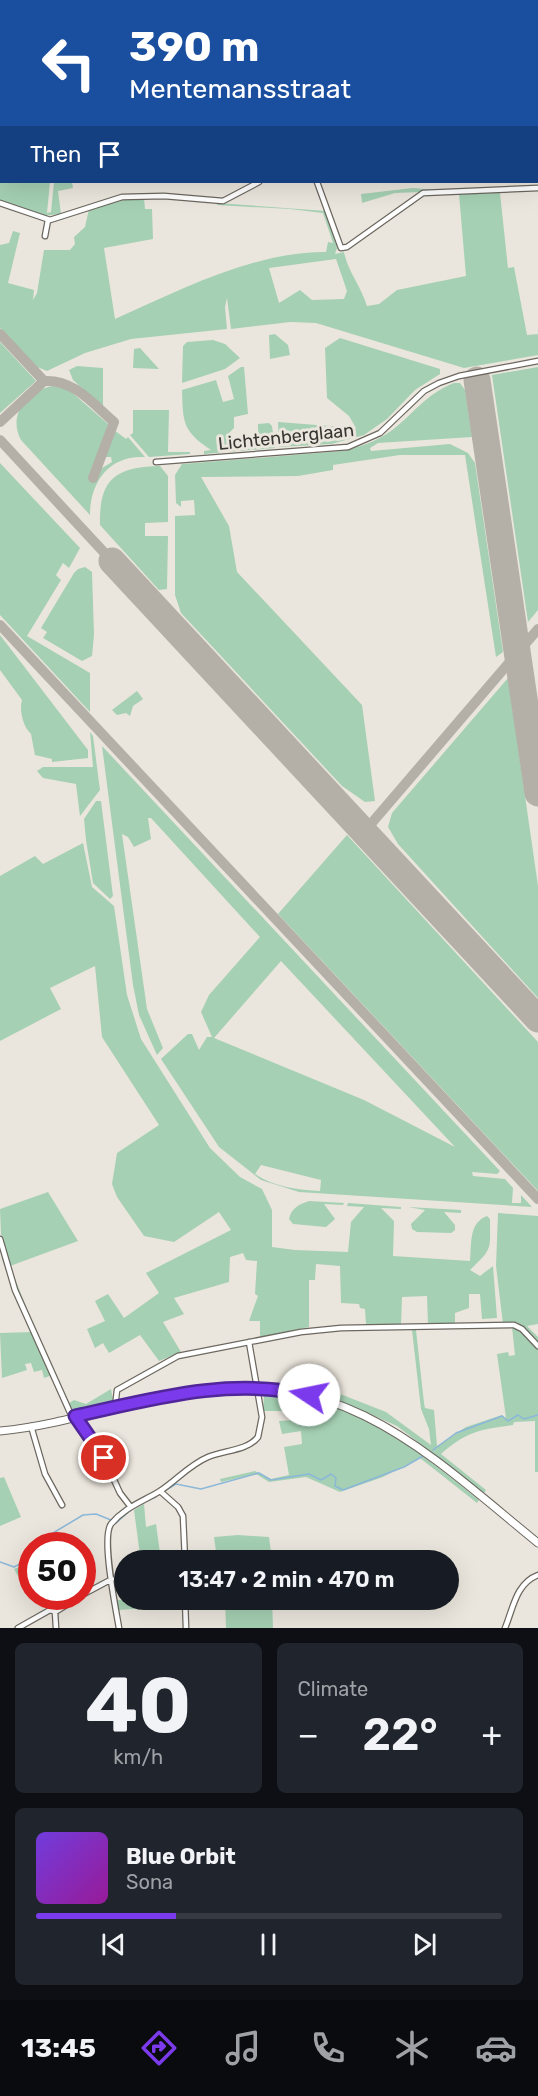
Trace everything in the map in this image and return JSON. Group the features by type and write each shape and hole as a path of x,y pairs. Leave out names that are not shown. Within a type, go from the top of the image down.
{"main road":[{"path":"0,1431 203,1389 256,1387 321,1398 387,1425 428,1453 538,1543"}],"street":[{"path":"0,203 48,220 122,197 164,196 223,201 257,183"},
{"path":"317,183 341,248 347,247 423,193 538,188"},
{"path":"45,236 48,220"},
{"name":"Lichtenberglaan","path":"156,462 348,447 380,433 424,392 439,383 459,376 538,361"},
{"path":"0,1239 15,1290 74,1417 104,1458 120,1493 130,1506"},
{"path":"115,1407 117,1390 188,1353 325,1328 517,1325 538,1346"},
{"path":"119,1628 108,1530 130,1506 160,1491 196,1462 255,1441 263,1425 249,1342"},
{"path":"31,1426 45,1474 62,1504"},
{"path":"160,1491 178,1507 183,1516 185,1550"},
{"path":"505,1628 522,1587 529,1578 538,1575"},
{"path":"96,1588 112,1579"},
{"path":"18,1628 50,1610 55,1612 58,1610"},
{"path":"185,1610 186,1628"},
{"path":"55,1612 56,1628"}],"green space":[{"path":"0,183 50,183 47,213 51,212 54,183 72,183 73,188 58,191 61,214 42,216 0,200"},
{"path":"413,188 448,191 395,193 362,203 361,194"},
{"path":"500,193 508,268 514,267 527,335 538,334 538,355 464,368 316,323 290,322 231,329 227,298 225,307 227,329 131,339 85,353 47,371 35,366 0,328 0,245 9,243 13,231 20,233 8,283 34,290 33,300 37,293 44,250 70,250 75,244 74,237 85,227 89,209 125,199 144,198 145,209 152,209 153,239 104,248 115,319 218,275 271,258 326,252 328,242 333,243 323,213 217,205 217,203 326,211 337,248 335,254 344,252 348,266 367,306 379,304 397,290 466,276 459,194","holes":["336,259 347,291 344,299 312,300 300,290 279,303 269,268"]},
{"path":"275,334 288,345 290,355 270,359 269,335"},
{"path":"340,338 440,369 440,374 415,390 387,419 364,435 331,444 279,447 278,422 356,428 349,416 327,398 325,348"},
{"path":"213,340 225,344 240,358 225,369 182,383 183,346 187,342"},
{"path":"0,342 36,381 0,413"},
{"path":"140,348 159,369 133,368 134,349"},
{"path":"77,366 103,368 103,407 73,380 69,370"},
{"path":"244,367 248,414 234,417 234,428 229,433 233,439 246,438 249,448 258,447 258,424 269,423 272,426 275,448 204,454 204,451 211,450 194,437 186,425 182,390 216,380 223,402 234,399 228,376"},
{"path":"538,367 538,610 528,622 492,375"},
{"path":"454,383 460,383 465,390 472,437 378,443 370,448 371,451 450,444 468,453 475,463 503,652 496,657 465,455 400,455 333,465 333,470 298,476 201,477 229,526 237,572 362,705 375,801 365,802 342,786 181,613 175,595 175,516 195,515 194,500 181,501 181,507 176,503 175,475 182,464 343,451 362,446 391,431 427,399"},
{"path":"53,386 68,389 108,424 89,481 96,480 97,471 112,462 111,457 105,457 104,454 114,430 126,439 128,437 145,457 121,461 104,473 94,492 90,515 21,440 17,431 18,413 22,405 35,393"},
{"path":"133,410 169,410 168,452 190,452 190,454 149,457 130,435 133,433"},
{"path":"0,463 80,548 69,568 63,563 56,575 61,580 27,636 90,673 90,712 0,615"},
{"path":"160,466 168,476 168,522 145,523 145,536 168,536 167,589 159,590 100,525 100,509 107,486 121,473 132,469"},
{"path":"85,567 92,572 94,635 92,656 82,661 43,638 47,632 41,628 74,573"},
{"path":"0,635 88,750 88,758 52,762 52,759 35,755 31,734 22,718 22,700 0,670"},
{"path":"508,678 538,886 538,998 398,844 388,827 392,813"},
{"path":"137,691 143,699 133,706 130,716 126,713 117,715 112,710"},
{"path":"90,732 93,736 100,790 80,816 76,784 43,778 37,771 43,767 93,767"},
{"path":"102,746 500,1171 497,1174 472,1172 473,1176 505,1179 513,1188 512,1203 521,1203 521,1195 532,1207 299,1192 261,1180 219,1147 161,1059 188,1034 192,1034 199,1050 207,1037 212,1037 201,1012 209,995 260,937 151,818 148,818 151,839 134,847 128,837 122,834 147,1009 163,1048 157,1055 139,1015 133,985","holes":["281,961 455,1147 364,1100 214,1038","261,1165 321,1180 320,1191 295,1189 270,1182 255,1174"]},
{"path":"96,801 101,801 113,896 110,899 93,883 86,840 84,819"},
{"path":"347,835 538,1042 538,1191 278,914"},
{"path":"83,843 92,887 114,906 127,995 141,1039 210,1148 240,1177 262,1189 272,1210 272,1247 348,1252 351,1222 364,1207 347,1206 348,1203 401,1207 401,1209 381,1208 394,1221 393,1256 470,1261 474,1229 481,1219 487,1216 490,1219 489,1248 470,1270 480,1276 493,1266 497,1318 482,1319 480,1294 469,1294 469,1308 455,1313 455,1324 428,1325 427,1296 402,1297 401,1325 366,1325 365,1309 360,1308 359,1304 341,1303 340,1266 316,1264 315,1280 309,1280 309,1327 260,1337 260,1321 249,1321 258,1296 255,1294 257,1261 246,1260 243,1253 230,1257 229,1282 174,1298 184,1314 163,1322 181,1352 159,1361 140,1335 109,1353 103,1343 95,1348 87,1329 105,1321 95,1301 108,1294 124,1318 159,1293 146,1273 231,1230 219,1212 174,1242 144,1236 117,1197 112,1184 117,1153 159,1125 102,1037 95,966 50,988 61,1009 0,1041 0,876 35,856 43,864"},
{"path":"48,1192 78,1241 10,1266 53,1375 44,1378 42,1370 34,1372 31,1363 25,1364 27,1370 2,1378 0,1333 32,1332 2,1259 0,1209"},
{"path":"309,1201 344,1203 343,1205 324,1204 335,1219 326,1227 293,1224 289,1219 294,1209"},
{"path":"408,1207 461,1210 461,1213 444,1212 455,1225 455,1230 451,1233 417,1232 412,1229 411,1224 425,1210"},
{"path":"498,1213 538,1216 538,1324 527,1326 538,1337 538,1343 517,1322 503,1324 496,1266"},
{"path":"512,1327 517,1327 538,1348 538,1472 535,1472 535,1421 514,1422 513,1425 474,1433 458,1441 441,1454 486,1490 484,1493 397,1426 334,1398 335,1392 386,1412 431,1445 429,1429 421,1409 412,1330 416,1330 424,1403 425,1408 434,1410 437,1446 466,1427 502,1415 506,1418 497,1354 508,1352 509,1356 515,1355"},
{"path":"111,1389 113,1400 109,1404 73,1412 69,1403 74,1400 86,1404"},
{"path":"267,1394 299,1398 328,1406 381,1429 406,1444 479,1500 477,1503 420,1458 383,1477 340,1492 306,1477 269,1482 256,1474 221,1482 220,1479 255,1471 271,1479 289,1475 284,1447 302,1444 301,1431 282,1434 279,1421 296,1420 294,1411 263,1411 264,1396"},
{"path":"4,1477 21,1517 0,1526 0,1478"},
{"path":"144,1504 146,1527 156,1524 160,1550 139,1550 134,1510"},
{"path":"238,1535 269,1537 271,1550 216,1550 214,1537"},
{"path":"225,1610 272,1610 273,1628 226,1628"}],"waterway":[{"path":"433,1450 456,1433 502,1416 508,1421 518,1415 524,1419 538,1415"},
{"path":"166,1490 176,1484 201,1489 259,1473 271,1480 309,1474 321,1480 331,1474 336,1478 335,1486 343,1490 404,1467 423,1456"},
{"path":"148,1500 156,1497"},
{"path":"116,1523 133,1508"},
{"path":"55,1532 83,1515 96,1514 111,1520"},
{"path":"0,1562 14,1567 18,1565"}],"taxiway":[{"path":"0,334 44,381"},
{"path":"0,422 44,381 55,381 74,388 114,422 93,478"},
{"path":"0,440 112,561"},
{"path":"0,625 538,1199"},
{"path":"364,832 538,629"}],"runway":[{"path":"477,380 538,793"},
{"path":"112,561 538,1019"}],"route":[{"path":"104,1458 75,1416 203,1389 256,1387 309,1395"}]}
